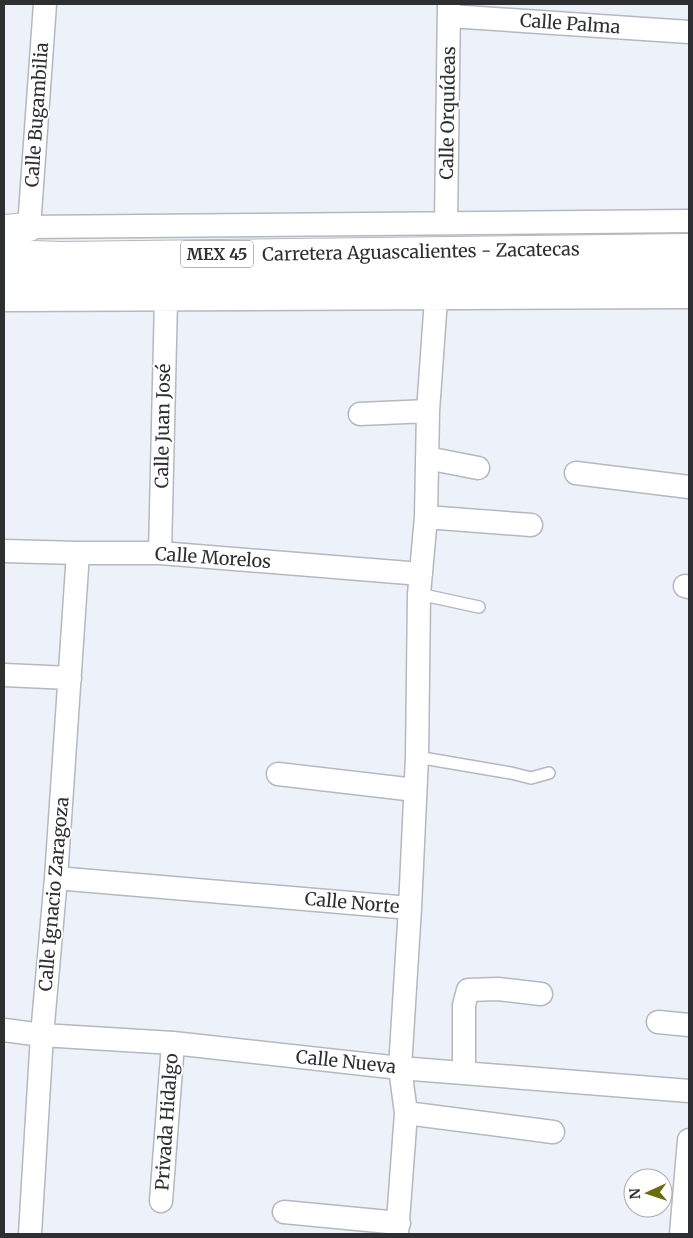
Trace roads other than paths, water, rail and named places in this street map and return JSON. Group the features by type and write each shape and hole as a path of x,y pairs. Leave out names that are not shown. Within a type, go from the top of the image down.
{"highway":[{"name":"Carretera Aguascalientes - Zacatecas","path":"4,254 61,256 689,248"},
{"name":"Carretera Aguascalientes - Zacatecas","path":"4,278 689,275"}],"street":[{"name":"Calle Bugambilia","path":"16,228 45,4"},
{"name":"Calle Palma","path":"450,10 689,32"},
{"name":"Calle Orquídeas","path":"446,222 450,10"},
{"path":"16,228 446,222 689,221"},
{"path":"4,300 689,298"},
{"name":"Calle Juan José","path":"160,553 166,299"},
{"path":"410,908 417,757 420,584 426,517 428,410 436,299"},
{"path":"360,414 428,410"},
{"path":"427,458 478,468"},
{"path":"576,473 689,487"},
{"path":"426,517 531,526"},
{"name":"Calle Morelos","path":"4,551 160,553 420,584"},
{"name":"Calle Ignacio Zaragoza","path":"30,1234 42,1035 56,878 78,553"},
{"path":"4,675 70,678"},
{"path":"278,774 415,790"},
{"name":"Calle Norte","path":"56,878 410,908 400,1068 406,1113 398,1229"},
{"path":"464,1072 464,1005 468,990 498,990 541,994"},
{"path":"658,1022 689,1024"},
{"name":"Calle Nueva","path":"4,1030 42,1035 173,1043 400,1068 689,1092"},
{"name":"Privada Hidalgo","path":"161,1201 173,1043"},
{"path":"406,1113 553,1132"},
{"path":"681,1234 689,1140"},
{"path":"284,1212 398,1229"}],"lane":[{"path":"420,584 479,607"},
{"path":"417,757 531,778 549,773"}]}
